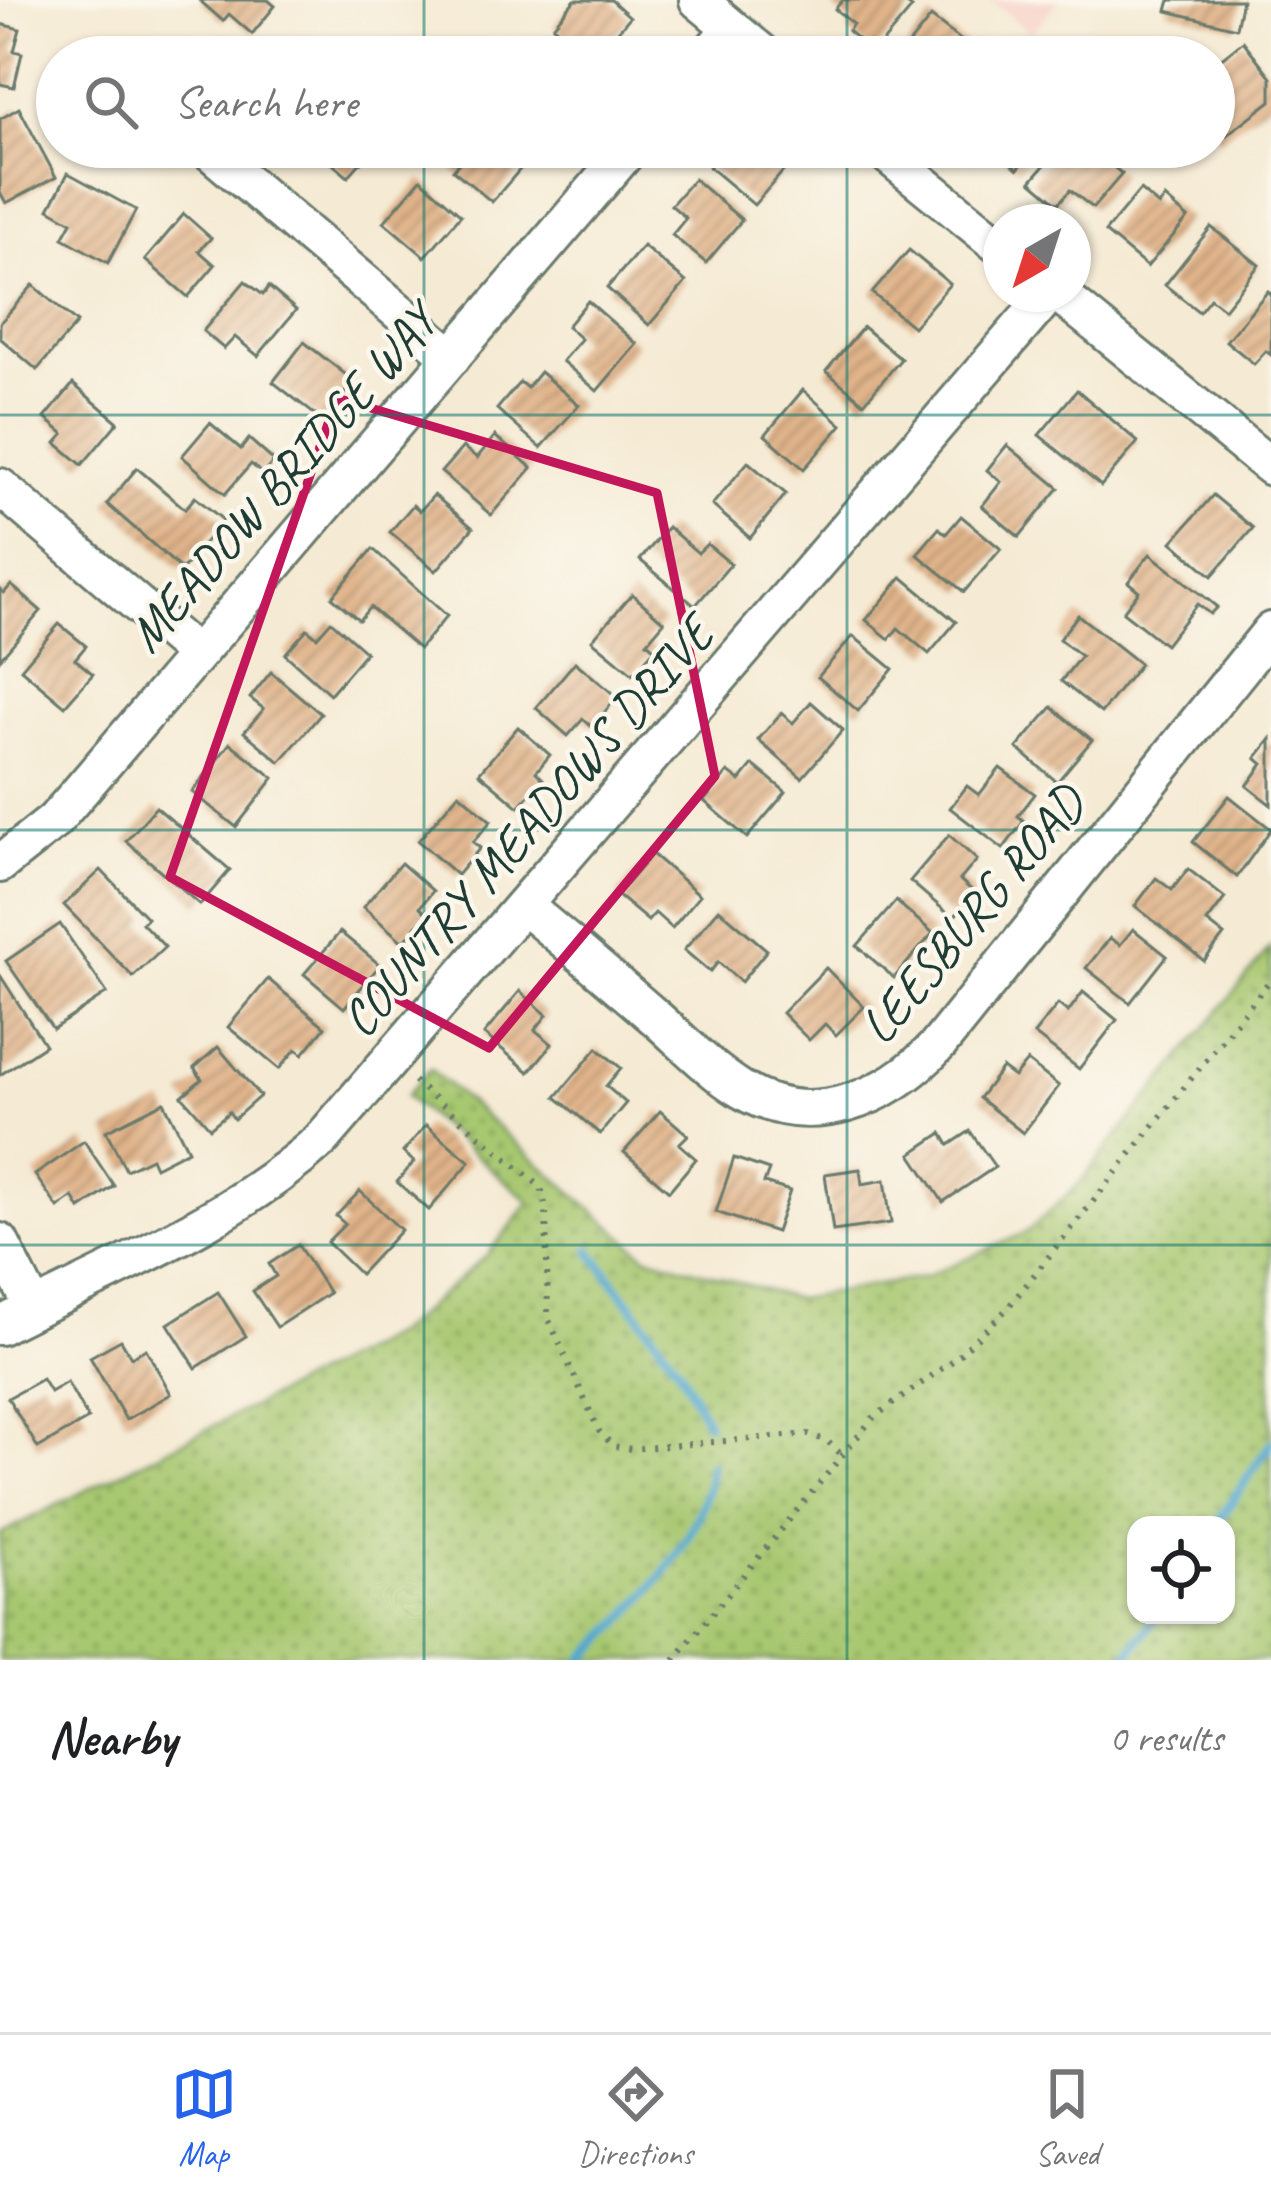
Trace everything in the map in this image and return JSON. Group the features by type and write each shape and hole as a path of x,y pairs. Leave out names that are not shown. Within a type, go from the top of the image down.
{"street":[{"path":"698,0 741,36"},
{"path":"724,36 731,28"},
{"path":"230,168 452,357"},
{"name":"MEADOW BRIDGE WAY","path":"0,864 54,821 613,168"},
{"path":"904,168 983,232"},
{"name":"COUNTRY MEADOWS DRIVE","path":"0,1326 216,1216 280,1175 343,1117 1034,312"},
{"path":"1081,312 1271,467"},
{"path":"0,487 196,654"},
{"name":"LEESBURG ROAD","path":"524,906 743,1091 794,1107 834,1106 871,1097 904,1078 939,1044 1271,632"},
{"path":"0,1243 34,1309"}],"path":[{"path":"674,1660 886,1406 956,1359 992,1325 1271,980"},
{"path":"415,1081 541,1187 546,1208 548,1318 592,1419 606,1440 632,1449 808,1434 842,1455"}],"highlighted area":[{"path":"337,398 657,493 715,776 489,1048 170,877"}],"shaded area":[{"path":"990,0 1059,0 1031,33"}],"green space":[{"path":"1271,947 1271,1660 0,1660 0,1534 397,1333 487,1255 530,1202 406,1096 430,1069 646,1256 797,1299 924,1277 1027,1232 1077,1186"}],"building":[{"path":"199,0 268,0 275,6 252,34 229,14 223,21"},
{"path":"575,0 611,0 630,17 614,36 565,36 553,26"},
{"path":"843,0 902,0 912,8 888,36 854,36 848,31 853,24 835,9"},
{"path":"1170,0 1242,0 1236,28 1167,11"},
{"path":"931,17 955,36 916,36"},
{"path":"0,24 20,29 14,51 22,53 14,87 0,84"},
{"path":"1243,41 1271,77 1271,101 1235,129 1235,47"},
{"path":"19,108 36,140 36,168 51,168 56,177 6,203 0,192 0,119"},
{"path":"455,168 521,168 492,202"},
{"path":"710,168 786,168 754,205"},
{"path":"1042,168 1115,168 1122,174 1093,208 1070,190 1058,204 1031,181"},
{"path":"68,173 136,210 108,263 63,238 72,222 49,209"},
{"path":"421,179 461,215 425,257 384,222"},
{"path":"694,179 742,220 706,263 672,235 686,218 671,205"},
{"path":"1140,190 1159,206 1165,198 1188,218 1147,267 1105,232"},
{"path":"184,214 211,238 199,251 215,265 188,297 145,260"},
{"path":"1211,227 1259,265 1224,309 1210,298 1199,312 1165,285"},
{"path":"643,246 686,282 649,325 607,288"},
{"path":"909,250 950,284 913,327 872,293"},
{"path":"245,281 263,295 269,287 296,310 258,356 235,337 224,349 203,331"},
{"path":"33,285 77,323 37,370 0,338 0,323"},
{"path":"1268,291 1271,355 1266,351 1254,364 1226,341"},
{"path":"588,301 637,344 597,391 562,361 581,339 567,326"},
{"path":"863,327 901,359 864,403 826,371"},
{"path":"304,342 354,381 323,421 273,382"},
{"path":"540,372 579,405 541,448 497,409 520,382 527,388"},
{"path":"73,384 118,422 82,465 56,443 64,434 45,418"},
{"path":"803,390 842,425 804,469 765,435"},
{"path":"1077,390 1138,442 1101,486 1039,435"},
{"path":"210,423 241,449 249,439 274,461 263,474 251,464 225,494 182,456"},
{"path":"495,436 532,468 491,515 441,472 463,447 477,458"},
{"path":"1007,445 1059,488 1019,537 982,506 1001,482 987,470"},
{"path":"748,462 786,494 750,538 712,505"},
{"path":"137,468 185,509 195,497 223,520 182,570 107,504"},
{"path":"434,495 473,528 436,571 390,532 413,505 420,511"},
{"path":"1213,495 1253,528 1212,576 1172,542"},
{"path":"961,516 1001,549 964,592 917,554 939,528 946,534"},
{"path":"668,527 698,553 707,544 731,564 695,606 640,560"},
{"path":"373,549 447,616 419,649 370,607 359,620 332,597"},
{"path":"1150,554 1217,607 1210,614 1197,604 1165,645 1123,612 1139,591 1128,582"},
{"path":"902,577 956,622 929,654 898,628 889,639 866,620"},
{"path":"11,585 41,611 0,659 0,589 4,593"},
{"path":"632,594 664,622 647,642 655,649 633,674 592,640"},
{"path":"1078,615 1140,664 1101,713 1061,681 1081,656 1059,639"},
{"path":"331,621 366,652 330,694 285,654 307,629 317,637"},
{"path":"59,624 86,646 75,659 93,674 65,706 21,669"},
{"path":"853,636 893,669 858,711 818,677"},
{"path":"575,662 617,697 592,727 583,719 568,736 536,708"},
{"path":"271,672 321,714 280,762 244,732 264,709 250,698"},
{"path":"811,702 843,730 802,778 758,740 781,713 793,723"},
{"path":"1052,707 1092,740 1057,782 1017,748"},
{"path":"518,727 550,755 536,772 543,779 519,807 479,773"},
{"path":"1271,739 1271,805 1247,786 1263,764 1256,758"},
{"path":"230,743 274,778 236,827 192,792"},
{"path":"753,765 786,792 747,838 704,801 728,772 740,781"},
{"path":"1000,768 1035,794 1018,816 1024,821 1003,849 950,808 967,786 979,795"},
{"path":"459,793 491,821 473,842 480,848 457,875 418,841"},
{"path":"1229,796 1271,829 1237,877 1193,842"},
{"path":"156,807 230,870 200,905 126,841"},
{"path":"949,835 977,860 960,880 975,893 953,918 910,881"},
{"path":"652,854 700,895 672,928 655,913 648,921 617,895"},
{"path":"401,863 433,891 420,907 427,914 403,942 363,907"},
{"path":"1188,869 1225,898 1207,922 1224,935 1204,961 1135,906 1156,878 1172,890"},
{"path":"101,870 147,918 142,923 165,947 133,977 64,905"},
{"path":"896,901 933,933 894,978 857,946"},
{"path":"719,909 767,950 741,982 718,962 710,972 684,950"},
{"path":"60,924 107,993 53,1029 6,961"},
{"path":"1133,929 1167,956 1130,1003 1086,968 1110,938 1120,945"},
{"path":"340,932 380,965 344,1008 304,974"},
{"path":"826,968 864,1007 836,1035 825,1024 809,1040 782,1013"},
{"path":"0,975 45,1045 0,1075"},
{"path":"268,979 325,1027 303,1054 296,1049 279,1069 228,1027"},
{"path":"520,991 547,1015 535,1030 552,1044 529,1072 484,1034"},
{"path":"1083,992 1117,1020 1079,1069 1034,1034 1058,1004 1068,1012"},
{"path":"218,1047 260,1096 234,1119 229,1112 210,1128 182,1096 202,1079 194,1068"},
{"path":"597,1048 621,1068 606,1086 626,1103 600,1134 556,1097"},
{"path":"1027,1061 1059,1086 1023,1133 979,1098 1002,1068 1014,1077"},
{"path":"164,1102 188,1150 155,1167 151,1158 126,1170 106,1131"},
{"path":"660,1111 688,1135 679,1144 696,1159 669,1191 624,1152"},
{"path":"426,1125 470,1162 429,1210 397,1182 414,1162 403,1152"},
{"path":"970,1131 995,1167 943,1202 911,1154 942,1133 949,1145"},
{"path":"84,1141 114,1186 80,1209 73,1197 58,1208 35,1175"},
{"path":"734,1158 769,1170 764,1183 790,1191 776,1232 716,1212"},
{"path":"860,1169 862,1184 885,1180 891,1223 833,1231 825,1174"},
{"path":"360,1191 401,1230 360,1274 327,1242 345,1224 336,1216"},
{"path":"298,1245 329,1293 277,1327 253,1291 276,1276 269,1264"},
{"path":"218,1292 246,1336 196,1368 168,1324"},
{"path":"121,1340 131,1357 146,1349 171,1394 126,1420 90,1357"},
{"path":"42,1379 50,1392 67,1382 88,1419 38,1448 8,1398"}],"waterway":[{"path":"590,1250 680,1370 707,1423"},
{"path":"1222,1516 1271,1443"},
{"path":"583,1660 645,1596 681,1547 706,1494 711,1465"},
{"path":"1124,1660 1151,1624"}]}
